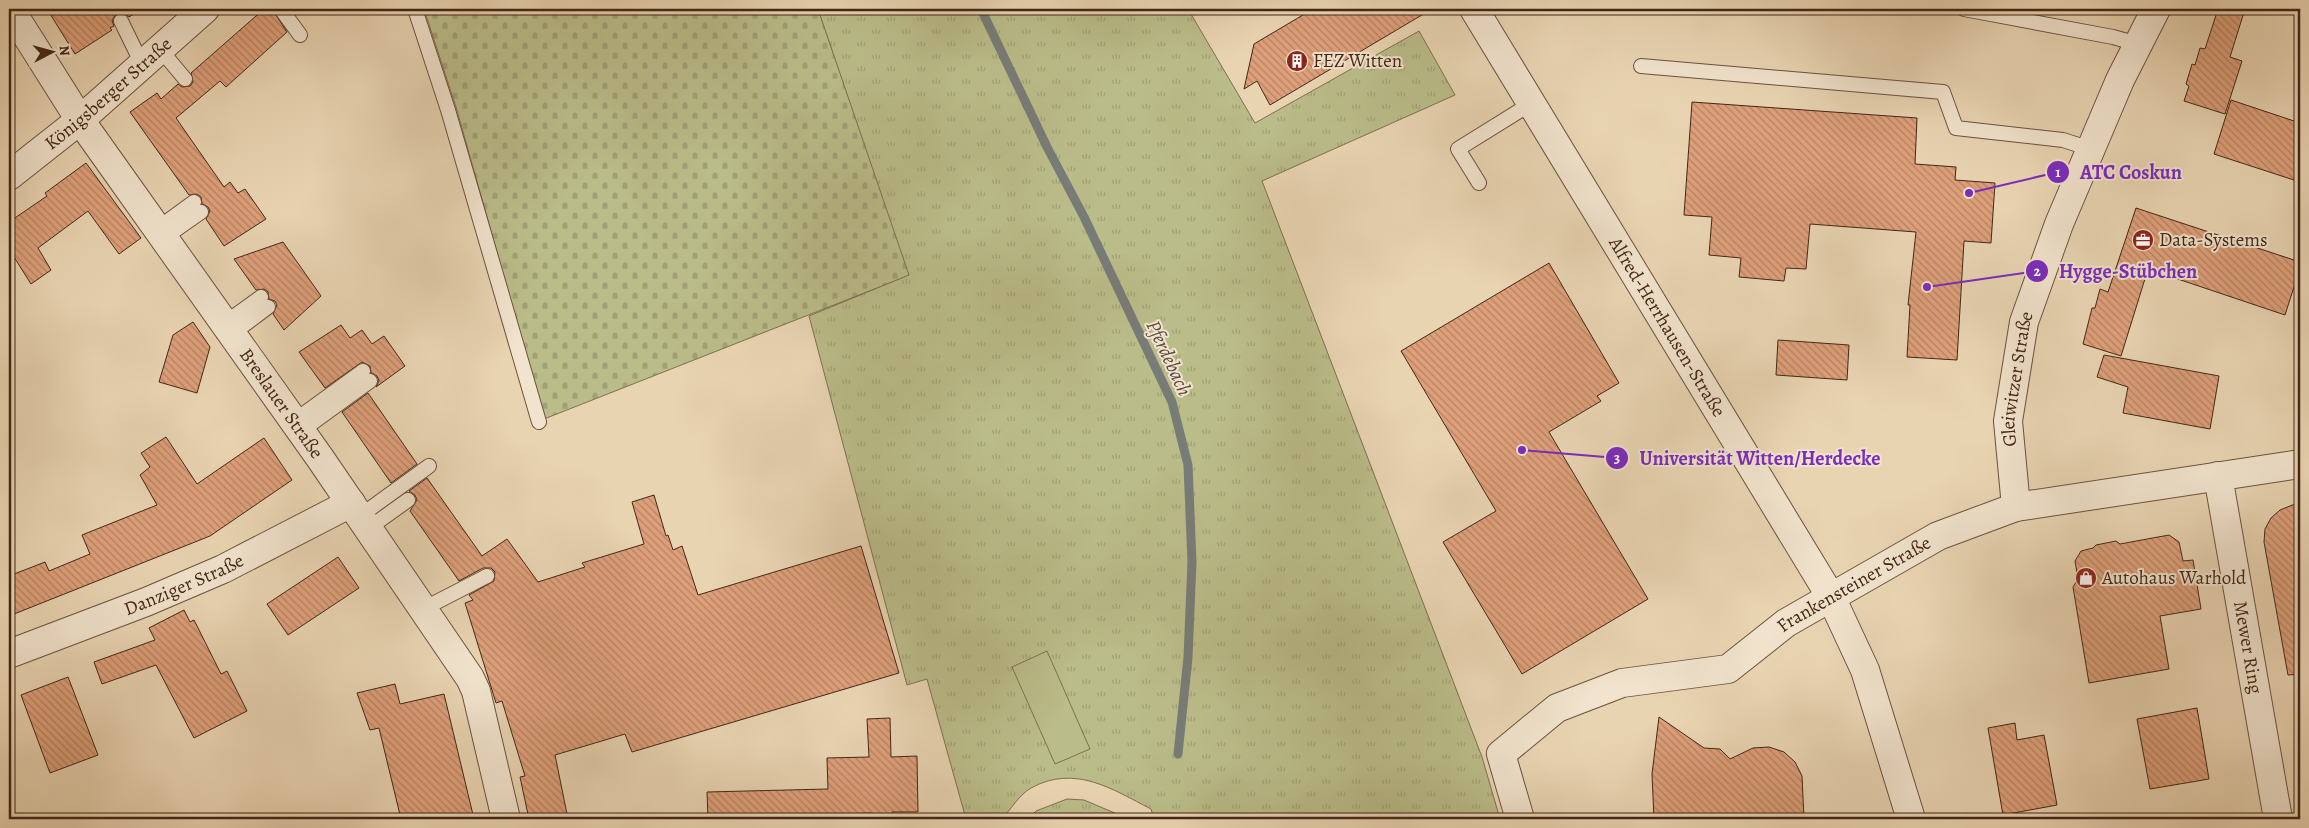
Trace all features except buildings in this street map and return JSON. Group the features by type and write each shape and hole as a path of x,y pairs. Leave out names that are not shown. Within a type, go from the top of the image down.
{"street":[{"name":"Breslauer Straße","path":"10,9 80,120 360,515 476,691 506,819"},
{"name":"Königsberger Straße","path":"9,176 80,120 205,9"},
{"name":"Alfred-Herrhausen-Straße","path":"1474,9 1831,597 1865,670 1911,819"},
{"name":"Gleiwitzer Straße","path":"2016,507 2008,421 2024,322 2059,224 2120,80 2156,9"},
{"name":"Frankensteiner Straße","path":"1520,819 1501,754 1557,708 1622,683 1728,669 1786,623 1938,536 2016,507 2300,464"},
{"name":"Mewer Ring","path":"2218,476 2278,819"},
{"name":"Danziger Straße","path":"9,654 146,602 223,569 360,515"}],"lane":[{"path":"281,9 300,35"},
{"path":"415,9 448,110 539,422"},
{"path":"1964,9 2138,44"},
{"path":"121,22 151,57 185,79"},
{"path":"1641,66 1942,92 1956,128 2063,140 2091,149"},
{"path":"1479,183 1458,149 1532,102"},
{"path":"160,233 197,207"},
{"path":"228,328 264,302"},
{"path":"297,426 366,376"},
{"path":"360,515 429,466"},
{"path":"360,515 408,500"},
{"path":"423,609 487,576"}],"green space":[{"path":"424,9 818,9 910,275 544,419 456,107"},
{"path":"818,9 1188,9 1255,123 1419,31 1455,95 1262,181 1482,757 1500,819 1154,819 1151,809 1107,787 1093,782 1063,778 1047,781 1031,788 1019,798 1002,819 966,819 927,679 907,685 809,316 909,275"},
{"path":"1047,651 1090,749 1055,764 1012,667"},
{"path":"1067,799 1084,800 1129,819 1028,819 1036,811"}],"waterway":[{"name":"Pferdebach","path":"981,9 1047,147 1084,217 1172,402 1188,465 1192,562 1188,657 1178,754"}],"place":[{"name":"FEZ Witten","path":"1297,61"},
{"name":"ATC Coskun","path":"1969,193"},
{"name":"Data-Systems","path":"2143,240"},
{"name":"Hygge-Stübchen","path":"1927,287"},
{"name":"Universität Witten/Herdecke","path":"1522,450"},
{"name":"Autohaus Warhold","path":"2086,578"}]}
